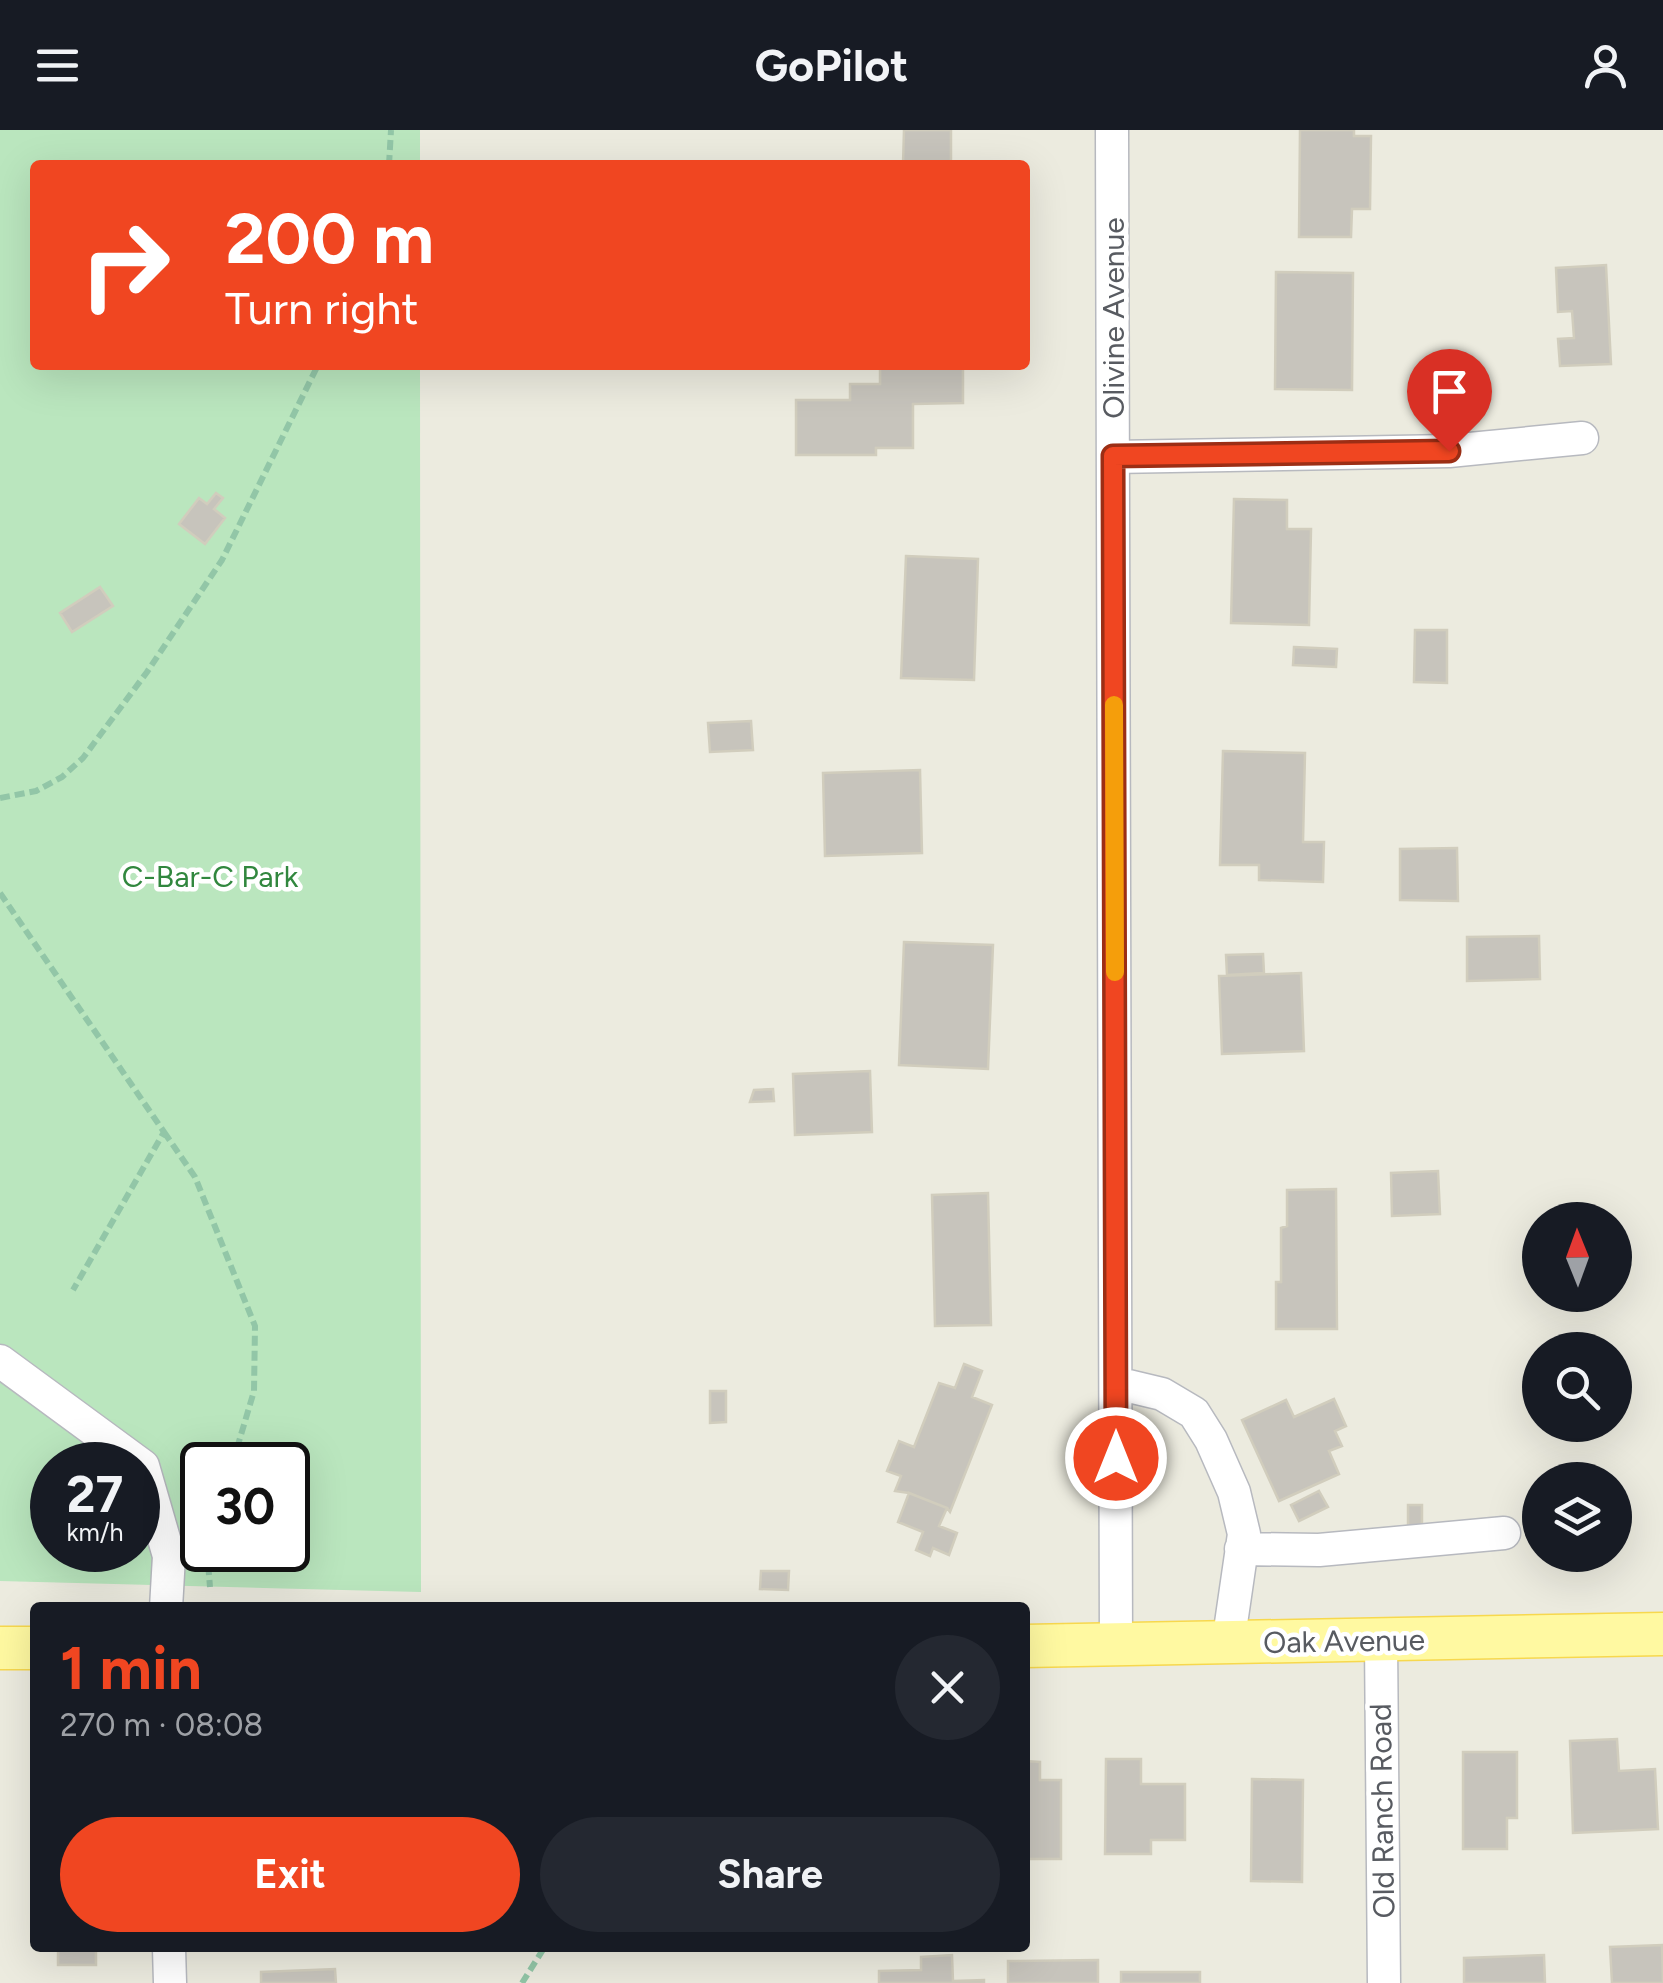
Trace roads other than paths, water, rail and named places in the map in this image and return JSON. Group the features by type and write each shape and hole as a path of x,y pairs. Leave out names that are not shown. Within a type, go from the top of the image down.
{"main road":[{"name":"Oak Avenue","path":"1030,1646 1663,1634"},
{"path":"0,1648 30,1648"}],"street":[{"name":"Olivine Avenue","path":"1112,130 1116,1646"},
{"path":"1113,456 1449,451 1582,438"},
{"path":"0,1361 143,1466 169,1556 166,1602"},
{"path":"1116,1383 1162,1394 1194,1413 1234,1492 1244,1534 1228,1644"},
{"path":"1241,1549 1319,1550 1504,1533"},
{"name":"Old Ranch Road","path":"1381,1640 1384,1983"},
{"path":"169,1952 170,1983"}],"park label":[{"name":"C-Bar-C Park","path":"210,876"}]}
